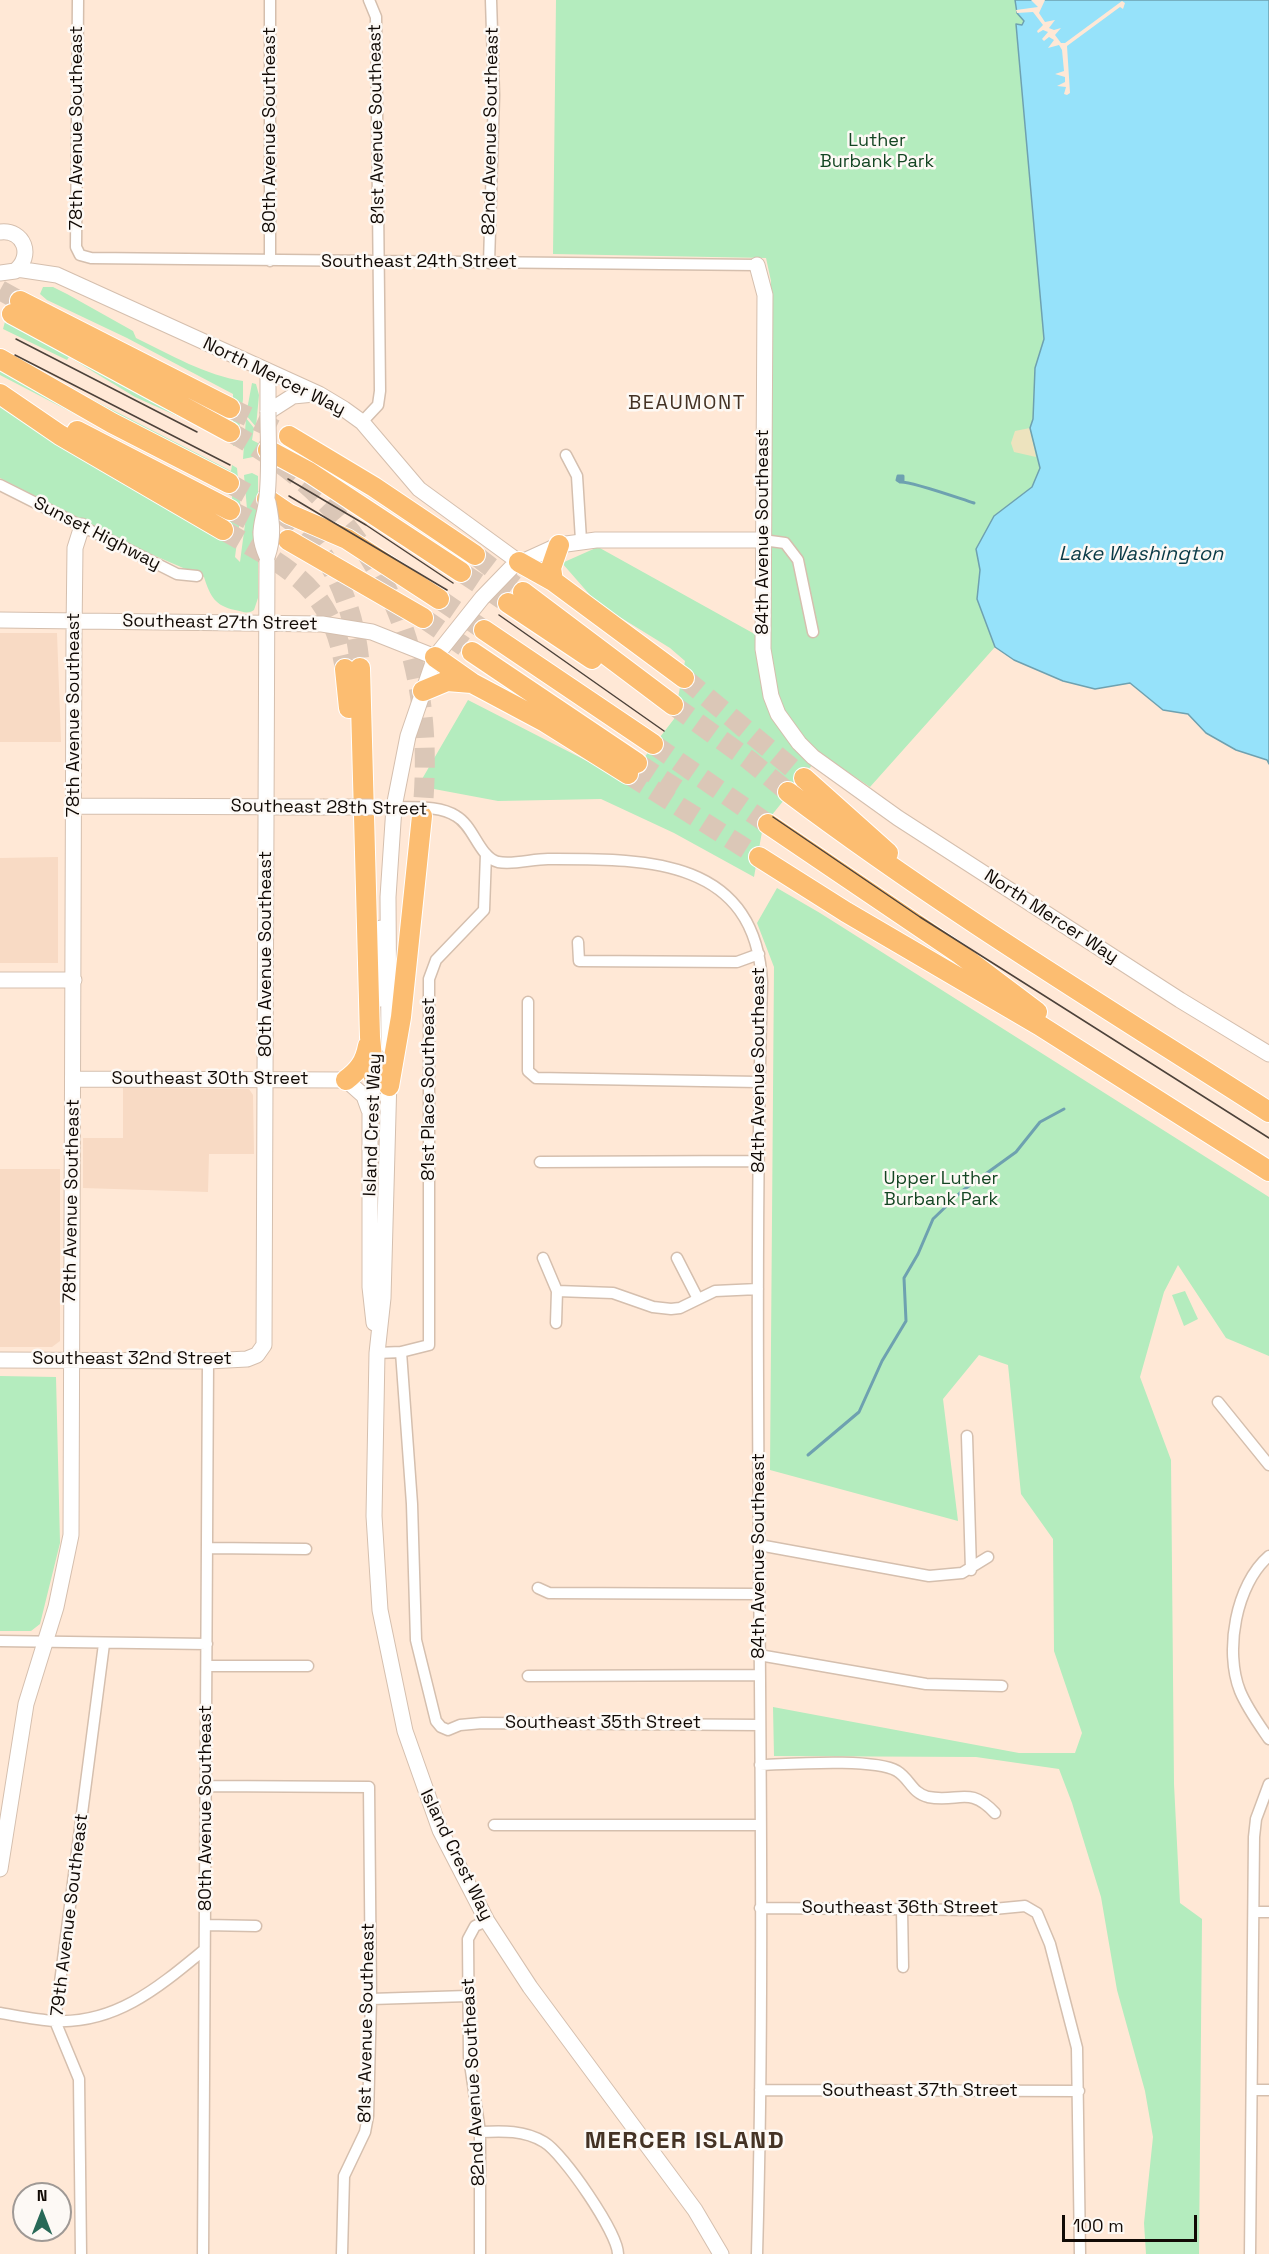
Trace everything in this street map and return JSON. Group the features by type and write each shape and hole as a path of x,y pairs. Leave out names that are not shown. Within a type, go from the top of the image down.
{"highway":[{"path":"230,408 16,308 231,432"},
{"path":"0,359 112,423 229,483"},
{"path":"0,393 230,510"},
{"path":"0,393 70,441 223,530"},
{"path":"289,436 374,487 475,555"},
{"path":"268,450 309,471 461,572"},
{"path":"267,499 289,514 347,539 439,599"},
{"path":"288,540 423,618"},
{"path":"553,581 552,568 559,545"},
{"path":"519,561 553,581 684,678"},
{"path":"515,597 618,665 673,705"},
{"path":"484,630 653,744"},
{"path":"435,657 472,683 633,768 471,651"},
{"path":"346,1080 360,1068 366,1059 370,1037 367,909 353,668"},
{"path":"423,691 447,681 472,683"},
{"path":"804,778 953,910"},
{"path":"788,792 953,910 1269,1112"},
{"path":"382,1082 400,1017 422,816"},
{"path":"768,824 960,954 1120,1076"},
{"path":"760,851 846,912 976,987 1269,1171"},
{"path":"370,1037 382,1082"}],"street":[{"name":"78th Avenue Southeast","path":"78,0 76,247 80,255"},
{"name":"80th Avenue Southeast","path":"270,0 270,261"},
{"name":"81st Avenue Southeast","path":"362,422 375,410 380,400 376,16 369,0"},
{"name":"82nd Avenue Southeast","path":"489,263 494,95 491,0"},
{"name":"North Mercer Way","path":"2,231 18,236 26,248 57,275 319,394 362,422 419,489 519,561"},
{"path":"7,274 24,261 26,248"},
{"name":"Southeast 24th Street","path":"80,255 91,258 270,261 757,265"},
{"name":"84th Avenue Southeast","path":"757,265 765,295 763,648 771,696 778,714 799,743 836,774"},
{"name":"North Mercer Way","path":"7,274 57,275"},
{"name":"80th Avenue Southeast","path":"262,1350 265,1333 267,563 260,540 260,524 267,499 268,372"},
{"path":"268,412 293,396 319,394"},
{"path":"566,455 577,476 581,540"},
{"name":"Sunset Highway","path":"0,485 177,574 197,576"},
{"name":"78th Avenue Southeast","path":"0,1869 26,1704 56,1607 71,1535 74,621 75,548 82,526"},
{"path":"519,561 559,545 581,540 762,540 785,543 798,560 813,632"},
{"name":"Island Crest Way","path":"519,561 482,598 435,657 408,736 394,807 388,897 382,1082 383,1298 377,1353 376,1560 380,1610 391,1673 405,1731 421,1780 440,1830 486,1921 530,1987 695,2210 722,2254"},
{"name":"Southeast 27th Street","path":"0,620 267,622 355,628 395,639 435,657"},
{"name":"North Mercer Way","path":"836,774 898,818 1160,987 1269,1054"},
{"name":"Southeast 28th Street","path":"74,806 436,809 458,816 469,827 486,854"},
{"name":"84th Avenue Southeast","path":"486,854 501,862 533,859 641,860 666,865 702,879 734,905 748,926 759,954 762,982 758,1082 760,2090 757,2254"},
{"name":"81st Place Southeast","path":"400,1352 429,1345 429,979 436,960 484,910 486,854"},
{"path":"578,942 579,961 737,962 759,954"},
{"path":"0,980 74,980"},
{"path":"528,1002 528,1071 536,1078 758,1082"},
{"name":"Southeast 30th Street","path":"73,1079 346,1080"},
{"path":"346,1080 364,1096 369,1113"},
{"name":"Island Crest Way","path":"377,1353 369,1287 369,1113 382,1082"},
{"path":"540,1162 758,1161"},
{"path":"543,1258 557,1291 556,1323"},
{"path":"677,1258 698,1299"},
{"path":"557,1291 613,1293 652,1306 671,1309 680,1308 724,1289 758,1289"},
{"name":"Southeast 32nd Street","path":"0,1360 208,1361 247,1359 262,1350"},
{"path":"377,1353 400,1352"},
{"name":"Southeast 35th Street","path":"400,1352 412,1504 416,1640 436,1720 441,1727 448,1730 460,1725 482,1723 760,1725"},
{"name":"80th Avenue Southeast","path":"203,2254 208,1361"},
{"path":"1218,1402 1269,1465"},
{"path":"967,1436 971,1570"},
{"path":"759,1545 929,1576 962,1573 971,1570 988,1557"},
{"path":"208,1548 306,1549"},
{"path":"1269,1556 1256,1569 1245,1592 1237,1618 1234,1657 1239,1689 1251,1714 1269,1739"},
{"path":"538,1588 549,1593 759,1594"},
{"path":"0,1641 207,1644"},
{"name":"79th Avenue Southeast","path":"81,2254 79,2079 55,2021 104,1644"},
{"path":"759,1655 926,1684 1002,1686"},
{"path":"207,1666 308,1666"},
{"path":"528,1676 759,1675"},
{"path":"760,1765 875,1766 897,1771 917,1794 932,1797 971,1797 983,1800 995,1813"},
{"path":"1250,2254 1254,1837 1256,1819 1269,1784"},
{"name":"81st Avenue Southeast","path":"206,1785 369,1787 371,2000 368,2116 365,2132 344,2176 342,2254"},
{"path":"494,1825 760,1825"},
{"name":"Southeast 36th Street","path":"760,1908 983,1910 1026,1906 1037,1913 1050,1944 1077,2048 1079,2091"},
{"path":"902,1909 903,1967"},
{"path":"1254,1912 1269,1912"},
{"name":"82nd Avenue Southeast","path":"480,2254 480,2132 470,2057 468,1939 475,1926 486,1921"},
{"path":"206,1925 256,1926"},
{"path":"0,2013 55,2021 92,2019 111,2014 157,1988 204,1950"},
{"path":"371,2000 468,1996"},
{"name":"Southeast 37th Street","path":"760,2090 1079,2091"},
{"path":"1253,2090 1269,2090"},
{"path":"1079,2091 1080,2254"},
{"path":"480,2132 512,2131 545,2142 553,2149 606,2222 614,2237 618,2254"}],"shaded area":[{"path":"0,633 57,633 61,742 0,742"},
{"path":"58,857 58,963 0,963 0,858"},
{"path":"123,1088 249,1089 253,1095 254,1154 209,1154 208,1192 83,1188 83,1138 123,1138"},
{"path":"0,1169 60,1169 60,1341 52,1347 0,1347"}],"green space":[{"name":"Luther Burbank Park","path":"556,0 1015,0 1017,13 1024,21 1022,25 1016,25 1044,339 1035,368 1033,419 1030,428 1040,468 1032,487 994,516 976,549 980,570 977,599 995,647 870,787 821,754 763,826 754,877 674,833 601,799 498,801 418,786 468,700 626,781 674,719 685,661 670,648 597,603 562,563 598,547 769,642 771,281 766,258 553,254"},
{"path":"43,287 53,287 67,294 133,331 136,338 175,357 215,374 243,381 237,445 233,446 233,441 135,397 69,357 67,360 3,329 6,318 115,361 233,421 233,394 127,338 47,300 40,294"},
{"path":"0,367 148,436 68,387 231,471 232,465 237,468 241,511 235,557 240,562 247,509 244,475 252,473 258,476 258,598 254,610 245,612 223,606 211,595 204,577 130,545 0,478 0,405 233,520 232,496 0,375"},
{"path":"252,383 256,384 259,395 256,427 246,415"},
{"path":"246,418 254,428 252,440 258,443 258,456 243,459"},
{"name":"Upper Luther Burbank Park","path":"777,888 1269,1197 1269,1356 1226,1338 1178,1265 1164,1292 1140,1377 1171,1460 1174,1784 1180,1903 1202,1919 1199,2254 1146,2254 1144,2223 1153,2137 1145,2091 1117,1990 1101,1897 1059,1769 976,1757 774,1756 773,1707 1019,1753 1075,1753 1082,1733 1054,1651 1053,1539 1021,1494 1008,1365 979,1355 943,1399 958,1521 770,1470 774,967 757,923"},
{"path":"1185,1291 1198,1319 1184,1326 1172,1295"},
{"path":"0,1376 56,1377 60,1543 40,1624 31,1631 0,1631"}],"sand":[{"path":"1030,428 1036,457 1014,452 1011,443 1015,431"}],"water":[{"name":"Lake Washington","path":"1015,0 1269,0 1269,764 1267,760 1236,750 1206,733 1188,714 1163,710 1130,683 1095,689 1063,681 1014,660 995,647 977,599 980,570 976,549 994,516 1032,487 1040,468 1030,428 1033,419 1035,368 1044,339 1016,24 1022,25 1024,21 1017,13"}],"pier":[{"path":"1031,0 1045,0 1039,13 1045,22 1055,20 1049,28 1054,30 1061,28 1055,35 1061,43 1065,43 1122,1 1125,3 1123,9 1120,7 1067,46 1070,93 1067,95 1064,94 1066,87 1057,86 1065,82 1065,77 1055,74 1064,71 1062,50 1059,45 1048,48 1054,40 1049,37 1044,41 1042,39 1048,32 1043,30 1038,33 1037,31 1043,25 1033,12 1017,13 1016,10 1038,7"}],"waterway":[{"path":"901,479 903,478 898,478 903,481 903,476 898,476 897,480 900,482 974,503"},
{"path":"808,1455 859,1412 882,1361 906,1321 904,1278 918,1254 933,1219 962,1191 1016,1152 1040,1122 1064,1109"}],"tunnel":[{"path":"0,290 20,301"},
{"path":"230,408 289,436"},
{"path":"230,432 282,465 326,503 361,546 389,592 408,643 420,698 425,755 422,816"},
{"path":"229,483 295,524 322,554 333,571 349,609 360,668"},
{"path":"230,510 278,535"},
{"path":"223,530 287,569 318,598 329,617 345,669"},
{"path":"475,555 523,592"},
{"path":"461,572 508,603"},
{"path":"439,599 484,630"},
{"path":"423,618 472,652"},
{"path":"684,678 804,778"},
{"path":"673,705 749,760 788,792"},
{"path":"653,744 768,824"},
{"path":"637,763 677,789"},
{"path":"628,774 759,857"}],"tram line":[{"path":"16,339 197,432"},
{"path":"15,355 230,465"},
{"path":"288,479 366,525 453,583"},
{"path":"289,496 447,590"},
{"path":"499,615 664,731"},
{"path":"773,817 920,917 1269,1138"}],"district":[{"name":"BEAUMONT","path":"687,404"},
{"name":"MERCER ISLAND","path":"685,2141"}]}
